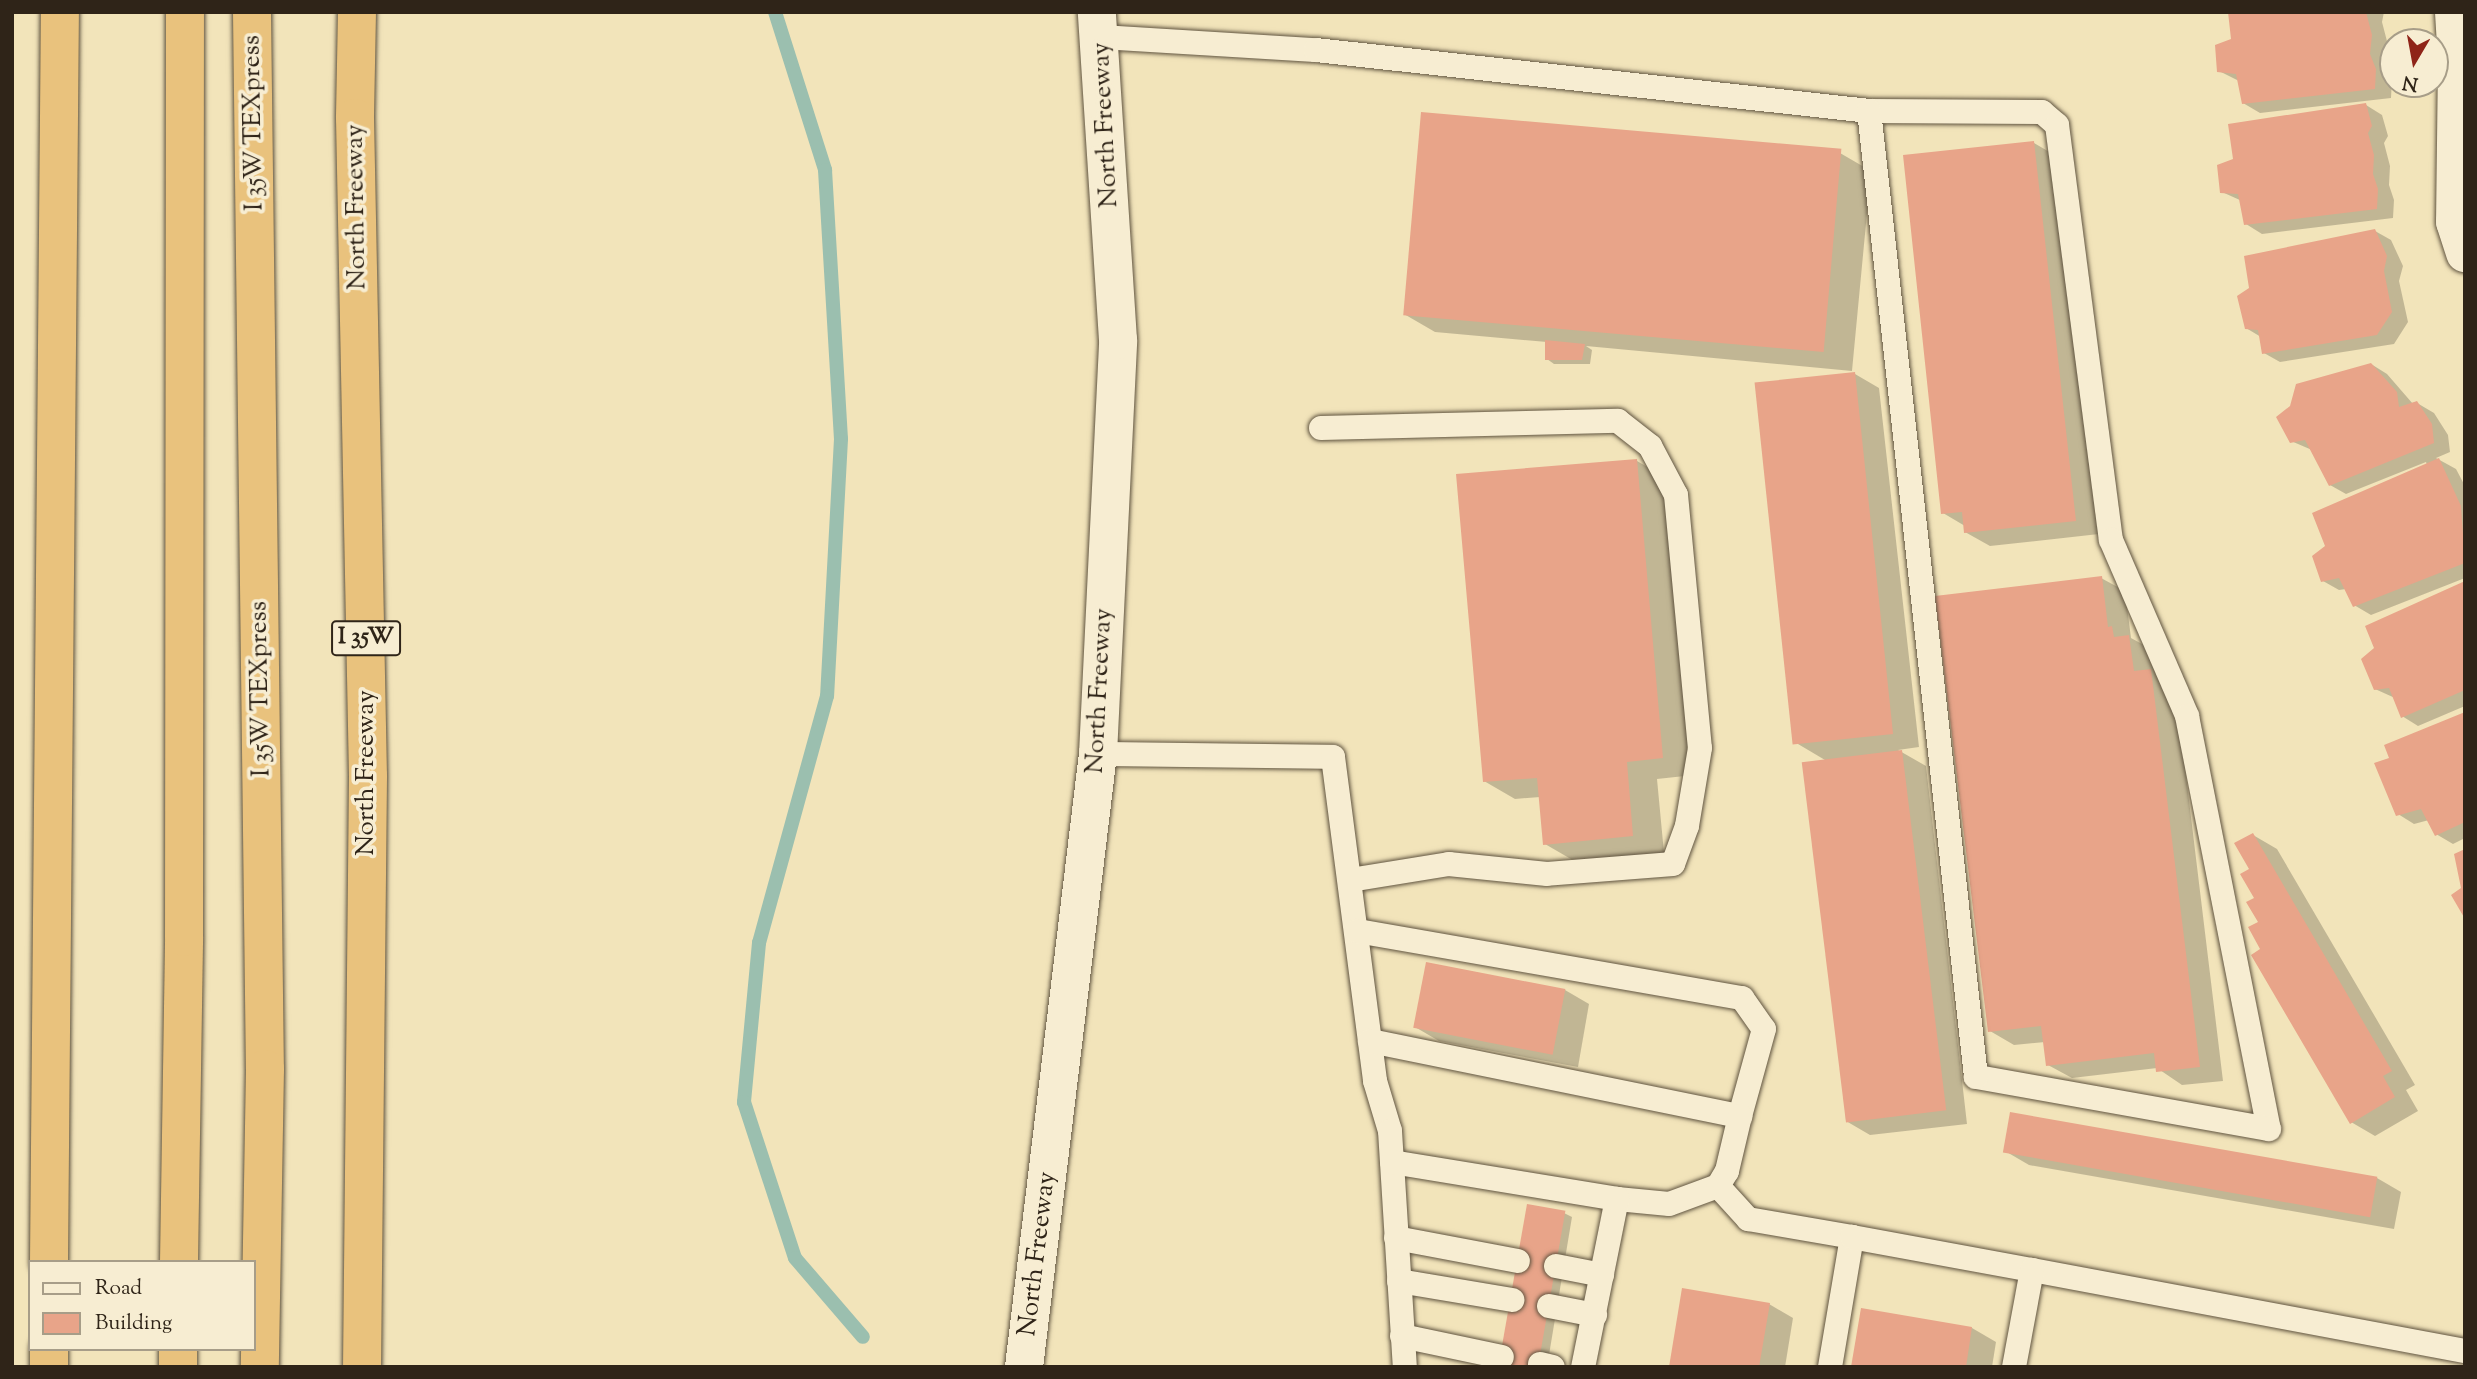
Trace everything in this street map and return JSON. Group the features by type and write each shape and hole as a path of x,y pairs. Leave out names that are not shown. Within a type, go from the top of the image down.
{"highway":[{"path":"49,1260 60,12"},
{"path":"179,1260 184,937 185,12"},
{"name":"I 35W TEXpress","path":"252,12 265,1069 260,1367"},
{"name":"North Freeway","path":"357,12 355,118 368,776 362,1367"}],"main road":[{"path":"2454,12 2457,61 2455,222 2465,253"},
{"name":"North Freeway","path":"1024,1367 1098,754 1118,340 1099,25"}],"lane":[{"path":"1099,25 1869,111 2042,112 2057,125 2111,540 2186,716 2269,1129 1976,1077 1869,111"},
{"path":"1321,428 1618,421 1650,446 1676,495 1700,748 1687,825 1673,864 1547,874 1449,864 1350,880"},
{"path":"1098,754 1333,757 1375,1081 1390,1131 1405,1367"},
{"path":"1357,931 1742,998 1763,1029 1727,1171 1718,1186 1669,1204 1616,1199 1392,1162"},
{"path":"1370,1041 1740,1116"},
{"path":"1718,1186 1748,1219 2465,1351"},
{"path":"1583,1367 1616,1199"},
{"path":"1830,1367 1852,1237"},
{"path":"1396,1238 1518,1261"},
{"path":"1556,1266 1602,1275"},
{"path":"2014,1367 2032,1270"},
{"path":"1399,1281 1512,1300"},
{"path":"1549,1306 1595,1315"},
{"path":"1402,1336 1502,1357"}],"building":[{"path":"2228,12 2366,12 2372,35 2370,54 2376,69 2375,89 2242,104 2236,74 2217,72 2215,45 2231,39"},
{"path":"2366,103 2372,126 2368,133 2374,155 2373,174 2378,189 2377,209 2244,225 2238,194 2220,193 2217,165 2233,159 2228,124"},
{"path":"1421,112 1841,149 1824,352 1403,315"},
{"path":"2034,141 2076,521 1964,533 1962,512 1941,514 1903,155"},
{"path":"2375,229 2387,256 2384,271 2392,312 2377,335 2262,354 2258,330 2245,329 2237,296 2249,288 2244,256"},
{"path":"1545,340 1585,344 1582,360 1545,360"},
{"path":"2371,363 2397,392 2399,407 2417,401 2432,424 2434,443 2329,486 2305,440 2290,443 2276,417 2290,406 2296,384"},
{"path":"1855,372 1893,734 1793,745 1755,383"},
{"path":"2439,458 2461,506 2465,563 2353,607 2339,578 2321,582 2312,556 2325,546 2312,513"},
{"path":"1637,459 1663,758 1627,762 1633,836 1543,845 1537,778 1483,782 1456,474"},
{"path":"2102,576 2108,627 2112,626 2114,637 2129,635 2134,671 2151,669 2200,1067 2156,1072 2154,1053 2046,1066 2041,1026 1988,1032 1935,596"},
{"path":"2465,581 2465,690 2401,718 2389,688 2374,690 2361,659 2374,648 2365,626"},
{"path":"2465,712 2465,822 2435,836 2421,809 2396,816 2374,763 2389,758 2384,745"},
{"path":"1902,750 1946,1110 1846,1123 1802,762"},
{"path":"2253,833 2392,1071 2383,1076 2395,1097 2350,1124 2251,955 2260,949 2248,927 2258,922 2246,902 2254,898 2240,874 2249,869 2234,843"},
{"path":"2465,849 2465,919 2451,895 2461,888 2454,854"},
{"path":"1426,962 1565,989 1553,1055 1413,1028"},
{"path":"2010,1112 2377,1177 2370,1217 2003,1152"},
{"path":"1527,1204 1565,1211 1538,1367 1498,1366"},
{"path":"1682,1288 1770,1303 1759,1367 1669,1367"},
{"path":"1861,1308 1972,1327 1966,1367 1851,1367"}],"waterway":[{"path":"775,12 825,170 841,439 827,696 759,943 744,1102 795,1258 863,1337"}]}
